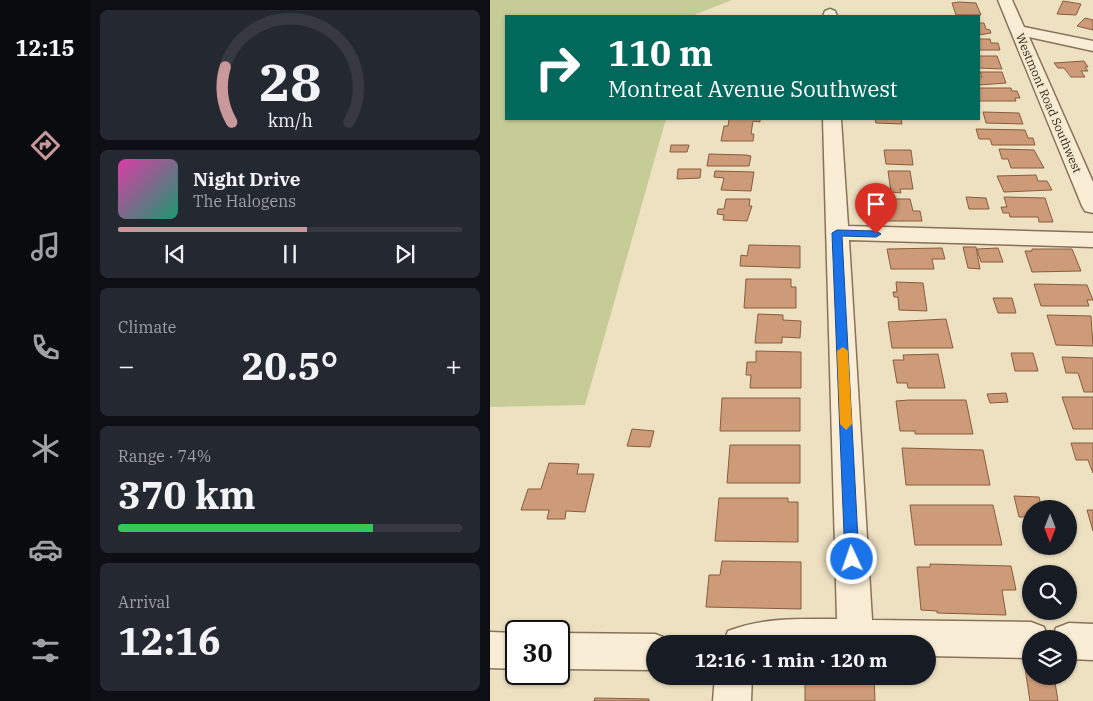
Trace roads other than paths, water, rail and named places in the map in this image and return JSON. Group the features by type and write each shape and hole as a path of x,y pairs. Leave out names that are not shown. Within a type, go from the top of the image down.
{"street":[{"name":"Westmont Road Southwest","path":"1005,0 1093,206"},
{"path":"1018,31 1044,34 1093,46"},
{"path":"832,120 855,635"},
{"path":"837,233 1093,240"},
{"path":"936,638 1022,640"},
{"path":"1077,641 1093,642"},
{"path":"490,650 505,650"},
{"path":"570,651 646,652"},
{"path":"732,701 733,685"}]}
